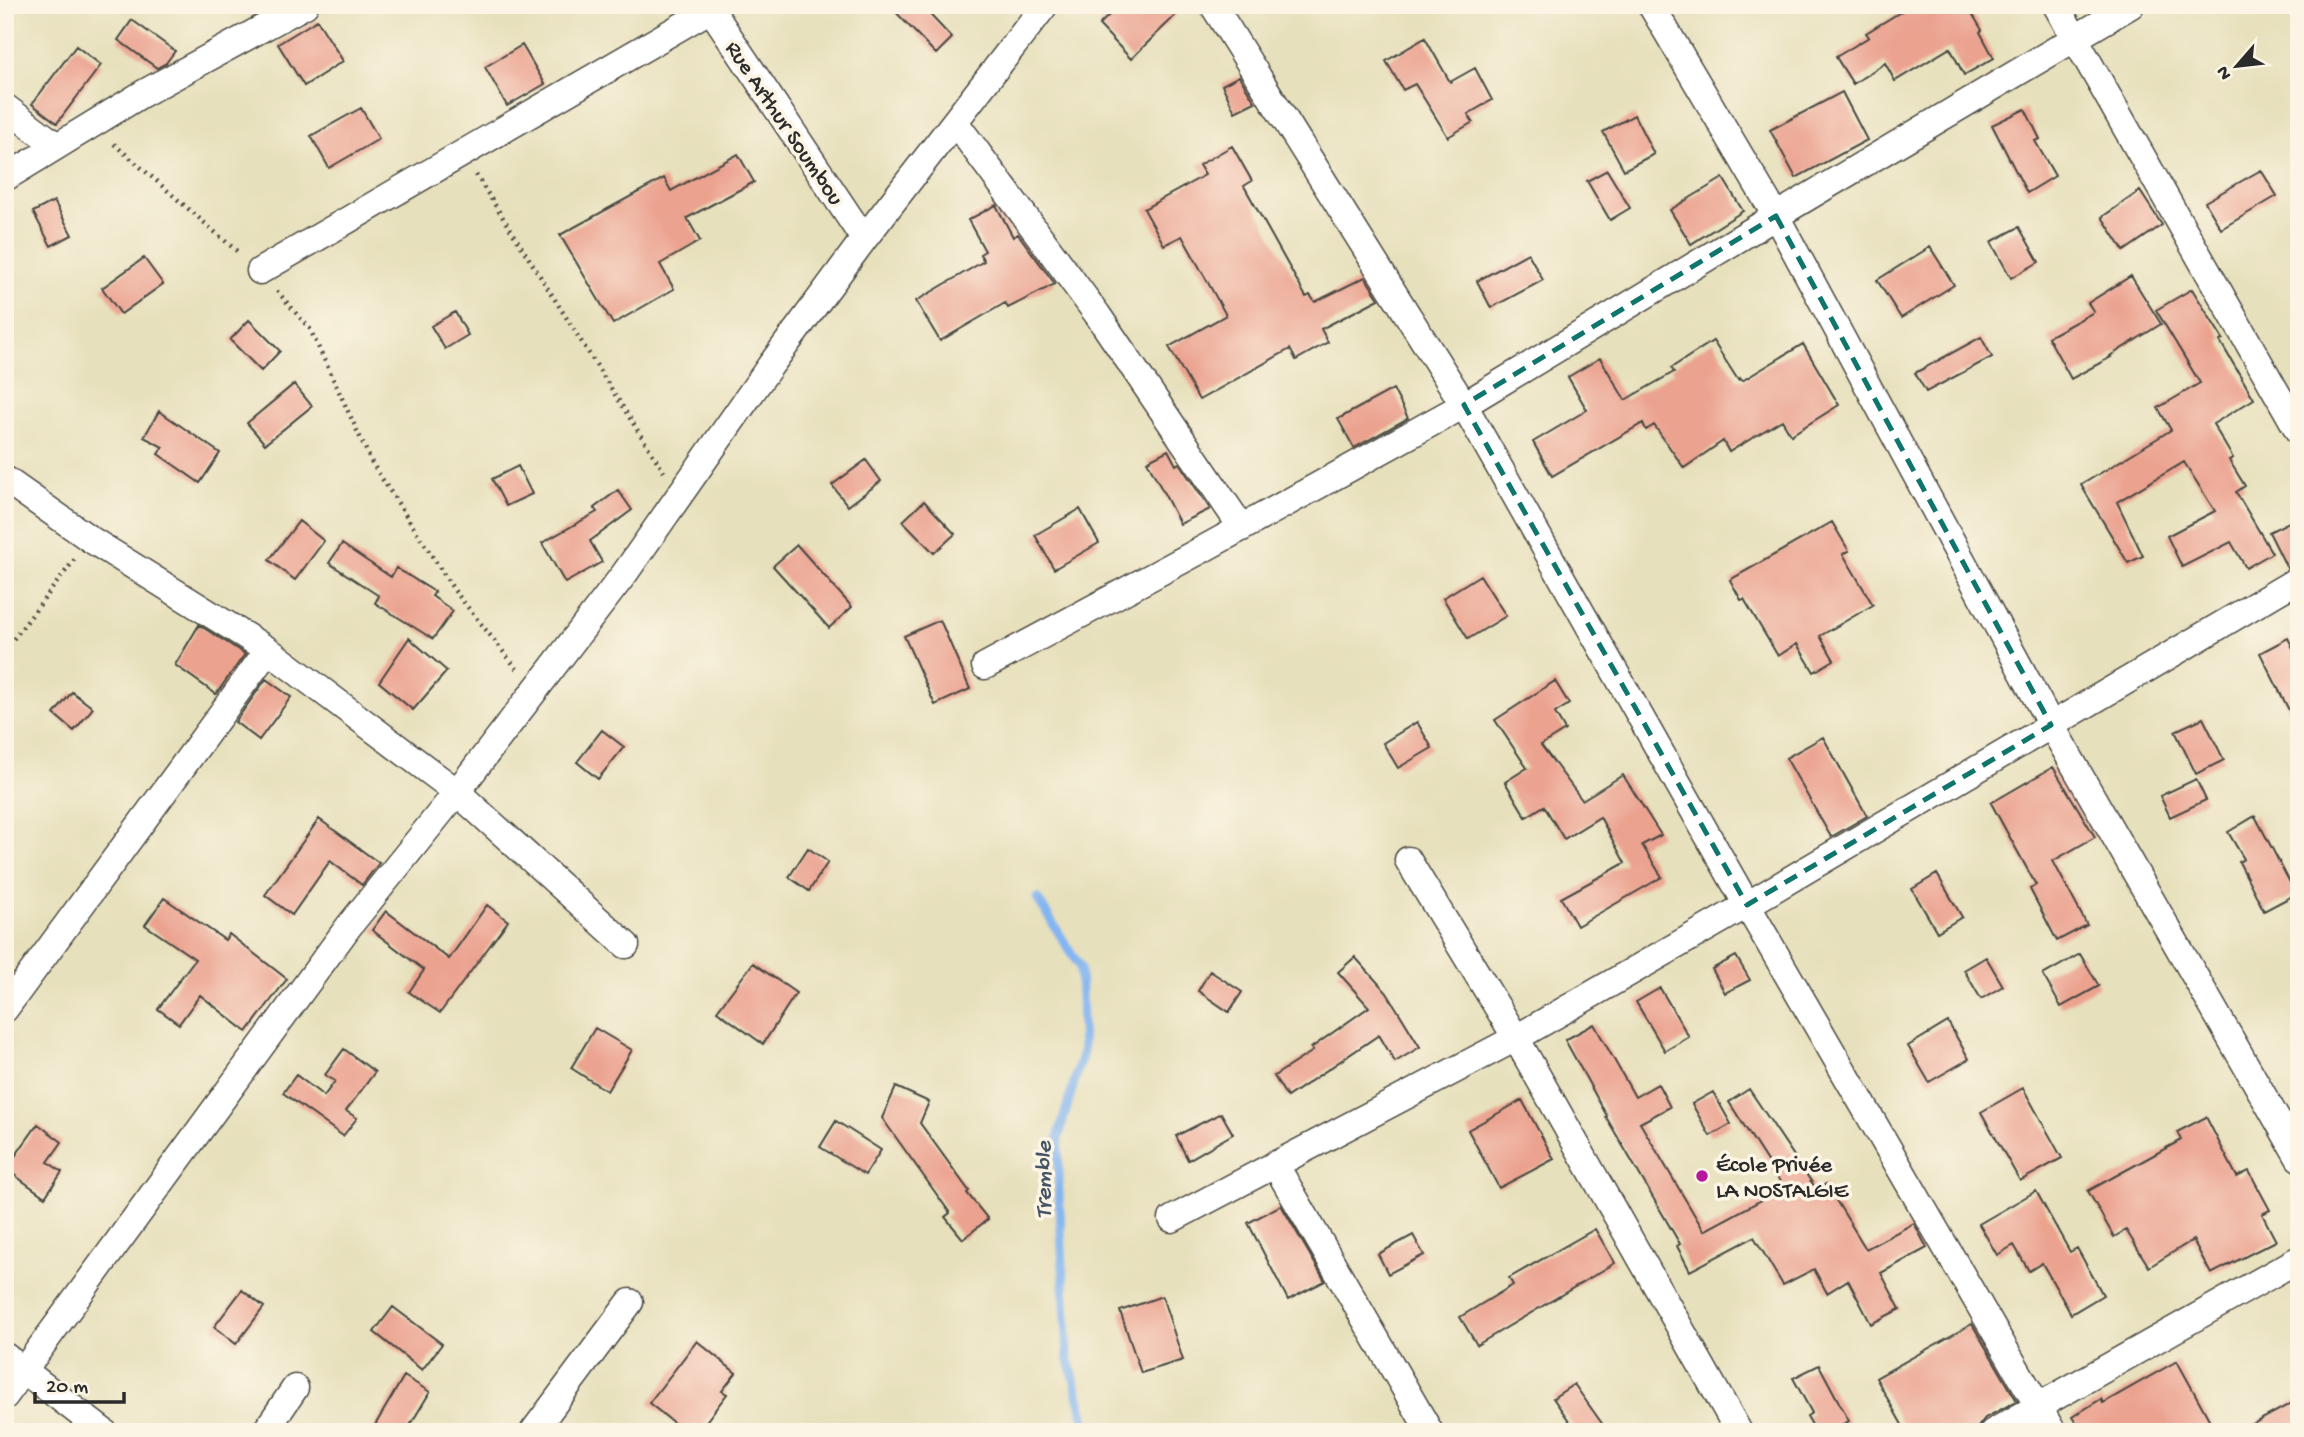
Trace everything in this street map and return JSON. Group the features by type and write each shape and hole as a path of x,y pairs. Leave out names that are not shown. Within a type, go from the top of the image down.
{"street":[{"path":"5,178 142,94 304,5"},
{"path":"5,1396 14,1363 349,926 535,692 625,573 770,366 864,239 1045,5"},
{"path":"1213,5 1464,405 1747,905 2053,1432"},
{"path":"1651,5 1776,216 2051,725 2299,1158"},
{"path":"2056,5 2299,432"},
{"path":"985,666 1464,405 2131,5"},
{"path":"260,271 712,7"},
{"name":"Rue Arthur Soumbou","path":"712,7 864,239"},
{"path":"5,107 57,146"},
{"path":"955,122 1097,314 1242,528"},
{"path":"5,479 90,539 268,650 457,792 626,945"},
{"path":"1171,1219 1516,1038 2299,579"},
{"path":"5,1009 268,650"},
{"path":"1408,860 1516,1038 1739,1432"},
{"path":"1275,1164 1430,1432"},
{"path":"1993,1432 2299,1259"},
{"path":"533,1432 630,1302"},
{"path":"14,1363 104,1432"},
{"path":"265,1432 295,1388"}],"path":[{"path":"92,125 260,271 310,329 372,463 454,590 535,692"},
{"path":"463,154 680,496"},
{"path":"5,650 90,539"}],"highlighted area":[{"path":"1776,216 2051,725 1747,905 1464,405"}],"building":[{"path":"889,5 921,5 952,38 936,54"},
{"path":"1119,5 1186,5 1131,59 1099,25"},
{"path":"1912,5 1967,5 1994,58 1964,75 1950,48 1895,81 1885,63 1853,84 1836,57 1869,37 1866,33"},
{"path":"132,20 175,51 166,63 157,68 118,40"},
{"path":"317,20 343,61 304,86 278,44"},
{"path":"1425,38 1450,82 1475,68 1492,100 1468,114 1473,122 1448,137 1415,84 1403,90 1386,61"},
{"path":"522,45 545,84 507,106 485,67"},
{"path":"76,46 101,65 57,123 32,104"},
{"path":"1239,76 1255,102 1235,112 1222,85"},
{"path":"1842,92 1867,140 1796,178 1770,130"},
{"path":"361,108 379,139 329,168 311,136"},
{"path":"2025,109 2040,139 2035,141 2055,176 2027,193 1992,125"},
{"path":"1634,115 1654,154 1624,170 1603,132"},
{"path":"1232,146 1252,181 1244,186 1306,297 1310,295 1315,302 1365,277 1379,299 1321,329 1328,342 1296,360 1290,349 1199,400 1169,347 1226,315 1182,236 1164,245 1144,209 1205,175 1199,165"},
{"path":"738,154 754,182 687,218 700,241 660,264 674,289 613,324 560,235 664,178 671,191"},
{"path":"1607,170 1630,208 1610,220 1587,181"},
{"path":"2261,170 2277,196 2221,229 2205,202"},
{"path":"1723,178 1743,211 1691,244 1670,210"},
{"path":"2140,191 2162,225 2124,251 2102,217"},
{"path":"54,201 72,235 51,246 33,212"},
{"path":"996,205 1013,237 1018,234 1055,284 1008,308 1005,303 940,341 916,301 984,261 980,254 985,251 968,220"},
{"path":"2019,227 2039,262 2011,278 1991,242"},
{"path":"1930,247 1954,285 1901,318 1877,280"},
{"path":"1528,253 1543,280 1491,308 1477,281"},
{"path":"144,258 163,284 121,314 102,288"},
{"path":"2131,276 2161,324 2071,379 2048,337 2094,312 2088,303"},
{"path":"2192,289 2223,339 2220,341 2254,399 2213,424 2233,458 2229,460 2245,486 2236,492 2272,553 2246,568 2231,542 2182,567 2167,536 2215,511 2184,462 2117,502 2143,556 2128,563 2081,485 2171,430 2158,408 2200,383 2156,310"},
{"path":"455,312 468,335 445,349 431,326"},
{"path":"249,320 280,351 261,371 230,340"},
{"path":"1981,337 1992,357 1926,392 1915,373"},
{"path":"1713,341 1738,380 1740,378 1742,381 1803,344 1839,405 1791,435 1782,420 1729,452 1723,441 1684,468 1654,425 1646,430 1643,423 1552,476 1533,442 1587,410 1568,377 1600,358 1625,400 1674,372 1671,368"},
{"path":"294,384 312,406 265,444 247,423"},
{"path":"1393,389 1408,418 1354,448 1338,419"},
{"path":"159,411 220,453 200,483 158,454 163,447 144,437"},
{"path":"1168,450 1176,465 1179,463 1210,509 1180,524 1147,461"},
{"path":"866,460 881,481 848,506 832,485"},
{"path":"518,466 532,494 506,506 492,479"},
{"path":"618,490 632,510 590,541 602,562 565,583 542,543 597,512 594,508"},
{"path":"924,501 955,534 934,553 903,521"},
{"path":"1080,509 1099,543 1054,569 1035,535"},
{"path":"299,521 324,541 295,580 269,560"},
{"path":"2291,521 2299,536 2299,563 2287,568 2269,532"},
{"path":"1832,522 1849,551 1843,554 1873,605 1820,636 1834,660 1814,672 1797,644 1778,656 1730,580"},
{"path":"342,544 391,577 396,568 435,592 432,596 453,611 433,639 375,603 379,596 329,563"},
{"path":"797,545 852,607 829,628 773,566"},
{"path":"1480,575 1506,616 1468,639 1443,598"},
{"path":"940,620 970,689 935,705 904,636"},
{"path":"199,625 245,654 216,694 175,665"},
{"path":"409,638 447,671 413,710 379,682"},
{"path":"2288,638 2299,660 2299,730 2260,653"},
{"path":"266,679 291,697 259,740 235,722"},
{"path":"1555,681 1569,704 1555,713 1565,730 1541,745 1582,800 1623,775 1661,835 1642,845 1662,877 1577,926 1561,898 1625,863 1600,817 1564,839 1544,806 1526,817 1505,782 1527,768 1495,720"},
{"path":"72,692 93,708 74,731 54,714"},
{"path":"2203,718 2224,760 2196,774 2175,731"},
{"path":"1417,722 1432,748 1398,768 1383,743"},
{"path":"602,730 624,747 598,779 577,762"},
{"path":"1823,737 1867,816 1831,837 1786,758"},
{"path":"2053,767 2095,837 2053,861 2087,925 2057,941 2030,889 2036,885 1991,803"},
{"path":"2196,779 2206,800 2170,817 2160,796"},
{"path":"2255,816 2296,894 2264,911 2239,862 2244,859 2228,832"},
{"path":"319,819 379,863 362,885 330,861 292,915 265,895"},
{"path":"808,848 828,862 809,891 789,877"},
{"path":"1937,874 1962,917 1937,932 1912,889"},
{"path":"164,898 225,940 229,934 287,979 247,1032 200,995 179,1024 158,1009 195,959 145,925"},
{"path":"487,905 508,921 440,1013 409,992 424,970 372,930 386,911 449,959"},
{"path":"2080,954 2099,986 2061,1007 2043,975"},
{"path":"1736,956 1750,980 1725,993 1712,969"},
{"path":"1355,957 1387,993 1420,1047 1395,1062 1379,1035 1287,1097 1274,1076 1313,1051 1311,1048 1369,1007 1338,972"},
{"path":"1986,957 2003,986 1981,999 1964,970"},
{"path":"753,963 796,993 763,1044 717,1011"},
{"path":"1210,971 1242,992 1229,1012 1198,991"},
{"path":"1660,988 1689,1037 1665,1051 1636,1002"},
{"path":"1948,1022 1969,1059 1929,1082 1908,1046"},
{"path":"1594,1024 1635,1097 1658,1084 1670,1107 1640,1123 1704,1231 1784,1188 1729,1102 1749,1089 1817,1190 1826,1184 1866,1249 1914,1223 1927,1248 1881,1273 1900,1309 1871,1324 1848,1280 1827,1293 1814,1269 1783,1285 1754,1237 1690,1271 1677,1246 1680,1244 1565,1040"},
{"path":"595,1028 632,1050 607,1091 571,1068"},
{"path":"344,1049 375,1072 346,1111 357,1118 343,1136 283,1093 296,1075 324,1096 335,1081 325,1075"},
{"path":"896,1087 929,1102 920,1123 969,1191 967,1193 988,1219 963,1239 945,1217 950,1213 882,1118"},
{"path":"2023,1088 2062,1158 2020,1181 1981,1112"},
{"path":"1713,1092 1731,1124 1710,1136 1692,1104"},
{"path":"1522,1100 1554,1159 1499,1188 1468,1130"},
{"path":"1221,1113 1233,1134 1188,1160 1176,1136"},
{"path":"2206,1117 2237,1177 2249,1171 2270,1210 2262,1214 2276,1241 2211,1274 2193,1240 2149,1267 2126,1230 2114,1237 2088,1191 2181,1140 2177,1132"},
{"path":"836,1121 881,1150 865,1175 820,1147"},
{"path":"38,1124 62,1142 48,1162 62,1172 45,1197 6,1169"},
{"path":"2036,1191 2070,1252 2077,1248 2103,1295 2071,1314 2042,1263 2029,1271 2014,1245 1997,1255 1979,1224"},
{"path":"1281,1205 1325,1281 1288,1300 1248,1223"},
{"path":"1595,1229 1615,1263 1477,1345 1460,1317 1513,1285 1509,1278"},
{"path":"1413,1235 1424,1255 1388,1274 1378,1254"},
{"path":"242,1290 264,1307 236,1344 214,1327"},
{"path":"1162,1296 1183,1360 1141,1373 1120,1311"},
{"path":"393,1307 442,1344 422,1370 374,1332"},
{"path":"1972,1324 2017,1401 1985,1418 1974,1432 1906,1432 1876,1378"},
{"path":"697,1341 736,1373 722,1391 727,1394 698,1432 685,1432 649,1403"},
{"path":"2177,1361 2216,1432 2082,1432 2072,1417 2101,1399 2103,1403"},
{"path":"1819,1365 1849,1421 1829,1432 1816,1432 1807,1416 1812,1413 1793,1378"},
{"path":"404,1376 430,1392 406,1432 371,1432"},
{"path":"1574,1384 1608,1432 1577,1432 1553,1398"},
{"path":"2299,1399 2299,1432 2238,1432"}],"waterway":[{"name":"Tremble","path":"1037,898 1080,967 1083,1051 1058,1138 1068,1356 1088,1432"}],"place":[{"name":"École Privée LA NOSTALGIE","path":"1702,1176"}]}
